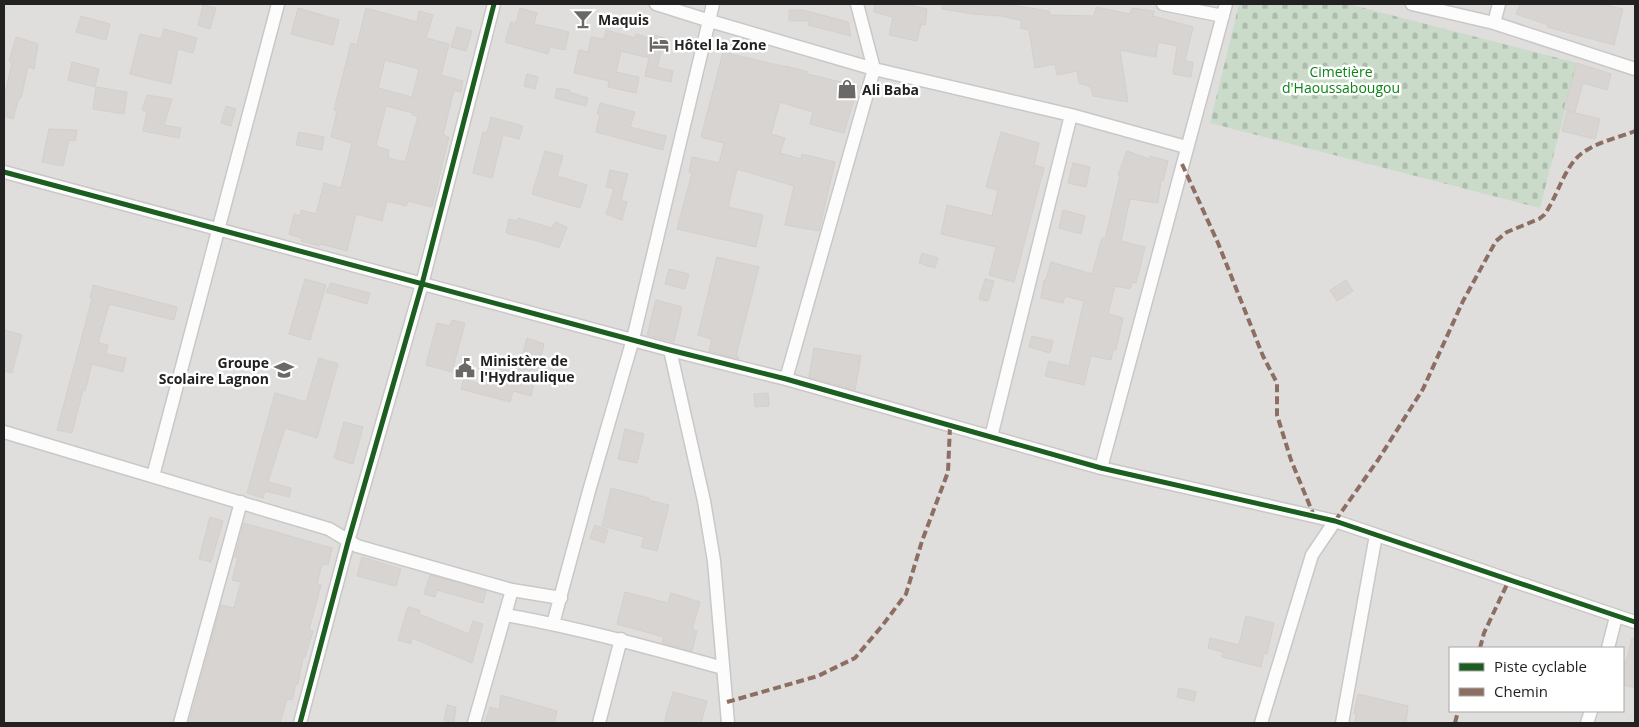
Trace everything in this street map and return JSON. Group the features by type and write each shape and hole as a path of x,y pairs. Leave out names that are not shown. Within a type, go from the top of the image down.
{"street":[{"path":"153,476 278,4"},
{"path":"300,723 348,542 422,284 494,4"},
{"path":"656,4 874,69 1071,115 1186,147"},
{"path":"553,624 633,339 713,4"},
{"path":"786,379 874,69 856,4"},
{"path":"1101,468 1186,147 1225,10 1164,4"},
{"path":"1412,4 1494,23 1635,68"},
{"path":"1494,23 1499,4"},
{"path":"991,437 1071,115"},
{"path":"4,172 670,350 786,379 1101,468 1335,521 1635,622"},
{"path":"670,350 704,501 714,561 728,723"},
{"path":"4,432 329,529 357,546 512,590 561,598"},
{"path":"180,723 241,502"},
{"path":"1261,723 1312,555 1335,521"},
{"path":"1342,723 1376,535"},
{"path":"474,723 512,590"},
{"path":"506,615 621,640 722,668"},
{"path":"1608,647 1616,617"},
{"path":"598,723 621,640"}],"shaded area":[{"path":"4,4 1635,4 1635,723 4,723"}],"green space":[{"name":"Cimetière d'Haoussabougou","path":"1239,4 1348,4 1577,63 1540,208 1210,123"}],"building":[{"path":"875,4 906,4 927,9 925,25 921,24 917,41 889,35 893,17 874,12"},
{"path":"942,4 1005,4 1049,11 1050,15 1094,16 1096,7 1130,14 1132,8 1154,11 1153,16 1193,27 1185,61 1193,62 1191,77 1173,74 1177,46 1158,42 1156,57 1120,50 1128,102 1093,96 1091,87 1079,83 1077,71 1057,75 1055,64 1035,68 1029,30 1020,28 1022,21 1001,16 942,9"},
{"path":"1520,4 1602,4 1623,9 1614,45 1547,27 1548,25 1516,14"},
{"path":"203,5 216,8 210,29 198,25"},
{"path":"298,8 339,20 333,45 291,34"},
{"path":"366,8 417,22 419,11 433,15 426,38 449,44 441,75 463,81 461,92 454,90 443,135 449,137 432,207 408,201 406,206 387,201 382,221 356,214 347,251 301,241 302,238 289,234 294,214 300,216 301,210 316,214 324,183 341,188 352,143 331,137 337,111 334,110 351,43 357,45","holes":["385,60 419,69 412,97 378,88","386,106 418,116 405,162 388,158 389,150 376,146"]},
{"path":"520,8 537,13 534,24 569,32 565,50 550,47 548,54 505,42 511,22 516,23"},
{"path":"789,10 803,10 848,22 851,36 808,25 809,21 789,21"},
{"path":"81,16 110,24 106,40 76,32"},
{"path":"457,27 472,31 466,51 451,47"},
{"path":"164,29 197,38 193,53 178,49 171,84 130,74 140,34 161,39"},
{"path":"606,30 635,38 636,34 653,39 654,35 665,38 657,67 673,71 671,82 645,76 649,58 621,51 616,72 639,77 636,93 608,87 609,81 574,73 579,50 588,52 591,37 604,39"},
{"path":"16,37 38,44 34,69 28,67 21,98 19,98 13,119 4,116 4,98 12,63 9,61"},
{"path":"723,52 786,66 808,72 807,74 858,86 844,133 810,124 813,112 780,102 771,134 785,138 780,153 801,159 802,154 835,162 819,231 785,225 794,186 737,169 728,207 763,215 756,247 677,229 692,173 689,172 692,157 719,163 724,143 701,137"},
{"path":"72,62 99,69 95,87 68,80"},
{"path":"1577,63 1611,74 1607,90 1583,83 1575,112 1564,109"},
{"path":"527,74 538,77 535,89 524,86"},
{"path":"96,87 127,92 124,114 93,109"},
{"path":"557,88 570,90 569,92 588,98 586,106 555,98"},
{"path":"147,95 172,99 164,125 181,128 179,138 143,131 147,112 142,110"},
{"path":"600,103 635,112 630,127 666,136 663,150 596,132 600,115 597,114"},
{"path":"226,106 236,109 231,126 221,123"},
{"path":"1567,111 1600,119 1595,139 1562,131"},
{"path":"491,117 523,126 519,139 503,135 492,178 473,173 483,132 487,133"},
{"path":"49,129 77,130 75,141 69,140 63,166 42,162"},
{"path":"299,132 324,137 322,150 296,145"},
{"path":"1001,132 1039,143 1034,165 1044,168 1014,282 989,275 996,247 941,234 947,205 992,216 998,190 986,187"},
{"path":"545,151 563,156 557,176 587,185 580,208 532,194"},
{"path":"1127,151 1149,159 1150,156 1168,161 1163,181 1161,180 1158,203 1130,199 1121,241 1145,247 1136,283 1132,282 1130,289 1115,286 1108,314 1123,318 1116,350 1113,350 1111,360 1091,356 1084,385 1045,376 1049,361 1069,366 1084,301 1065,296 1063,303 1041,298 1044,280 1046,280 1051,262 1092,274 1102,238 1105,239 1120,176 1118,175"},
{"path":"1073,163 1090,167 1086,187 1068,183"},
{"path":"610,170 628,174 621,200 627,202 622,220 606,214 614,189 606,187"},
{"path":"1063,210 1085,216 1081,234 1059,228"},
{"path":"518,218 552,228 555,222 567,227 559,248 506,233 509,219 517,221"},
{"path":"922,253 938,258 935,268 919,263"},
{"path":"717,257 759,267 736,356 739,357 738,359 709,351 712,339 698,335"},
{"path":"669,269 689,274 685,289 665,284"},
{"path":"305,279 326,285 310,340 289,334"},
{"path":"985,279 994,281 988,301 979,299"},
{"path":"1346,280 1353,291 1337,301 1330,290"},
{"path":"331,283 370,293 367,304 326,292"},
{"path":"93,285 177,307 174,320 109,304 98,343 108,345 106,354 126,358 123,372 92,364 72,433 57,430 92,299 90,298"},
{"path":"656,300 682,307 674,342 647,335"},
{"path":"452,320 465,323 452,372 426,365 437,323 450,326"},
{"path":"4,330 22,335 12,373 4,371"},
{"path":"1032,336 1053,341 1050,353 1029,347"},
{"path":"527,338 544,344 531,396 513,391 510,402 461,389 464,379 486,386 492,366 518,373"},
{"path":"814,348 861,356 855,390 809,377"},
{"path":"319,358 338,364 317,438 285,428 268,482 291,488 289,497 265,491 263,498 247,493 275,393 306,402"},
{"path":"768,393 769,406 755,407 754,394"},
{"path":"344,422 363,427 353,464 334,458"},
{"path":"625,429 644,434 637,463 618,459"},
{"path":"611,488 669,505 657,551 641,547 644,537 602,526"},
{"path":"210,517 223,521 211,562 199,559"},
{"path":"244,523 332,548 328,565 322,564 317,584 321,585 309,630 313,631 305,657 303,657 298,684 296,684 292,700 287,699 280,723 189,723 221,605 234,608 241,582 232,580 238,558 235,557"},
{"path":"595,525 608,530 604,543 590,538"},
{"path":"362,557 401,569 396,586 357,576"},
{"path":"430,575 486,591 483,603 437,590 435,597 424,594"},
{"path":"625,592 668,603 671,593 700,602 692,629 697,631 692,651 662,643 664,637 617,624"},
{"path":"408,607 420,610 419,614 469,634 473,621 483,624 472,663 412,638 411,644 398,640"},
{"path":"1246,616 1274,623 1267,654 1264,653 1261,667 1222,657 1223,652 1208,648 1210,638 1239,645"},
{"path":"1632,638 1635,638 1635,688 1624,685 1624,661 1626,662"},
{"path":"1179,688 1196,692 1194,701 1177,697"},
{"path":"673,692 707,701 701,723 664,723"},
{"path":"1358,694 1408,706 1406,723 1355,723 1356,714 1354,713"},
{"path":"501,695 557,711 554,723 485,723 490,707 499,710"},
{"path":"447,705 456,707 454,723 444,721"}],"marked path":[{"path":"1335,521 1378,460 1423,389 1463,301 1496,241 1507,232 1539,219 1544,215 1565,175 1581,154 1600,143 1635,131"},
{"path":"1182,164 1218,243 1263,356 1277,383 1277,415 1291,460 1314,516"},
{"path":"727,702 818,676 855,658 882,626 906,594 922,541 948,472 950,426"},
{"path":"1480,647 1484,633 1509,580"},
{"path":"1455,723 1458,712"}],"cycle path":[{"path":"300,723 348,542 422,284 494,4"},
{"path":"4,172 670,350 786,379 1101,468 1335,521 1635,622"}],"place":[{"name":"Maquis","path":"583,19"},
{"name":"Hôtel la Zone","path":"659,44"},
{"name":"Ali Baba","path":"847,89"},
{"name":"Ministère de l'Hydraulique","path":"465,368"},
{"name":"Groupe Scolaire Lagnon","path":"284,370"}]}
